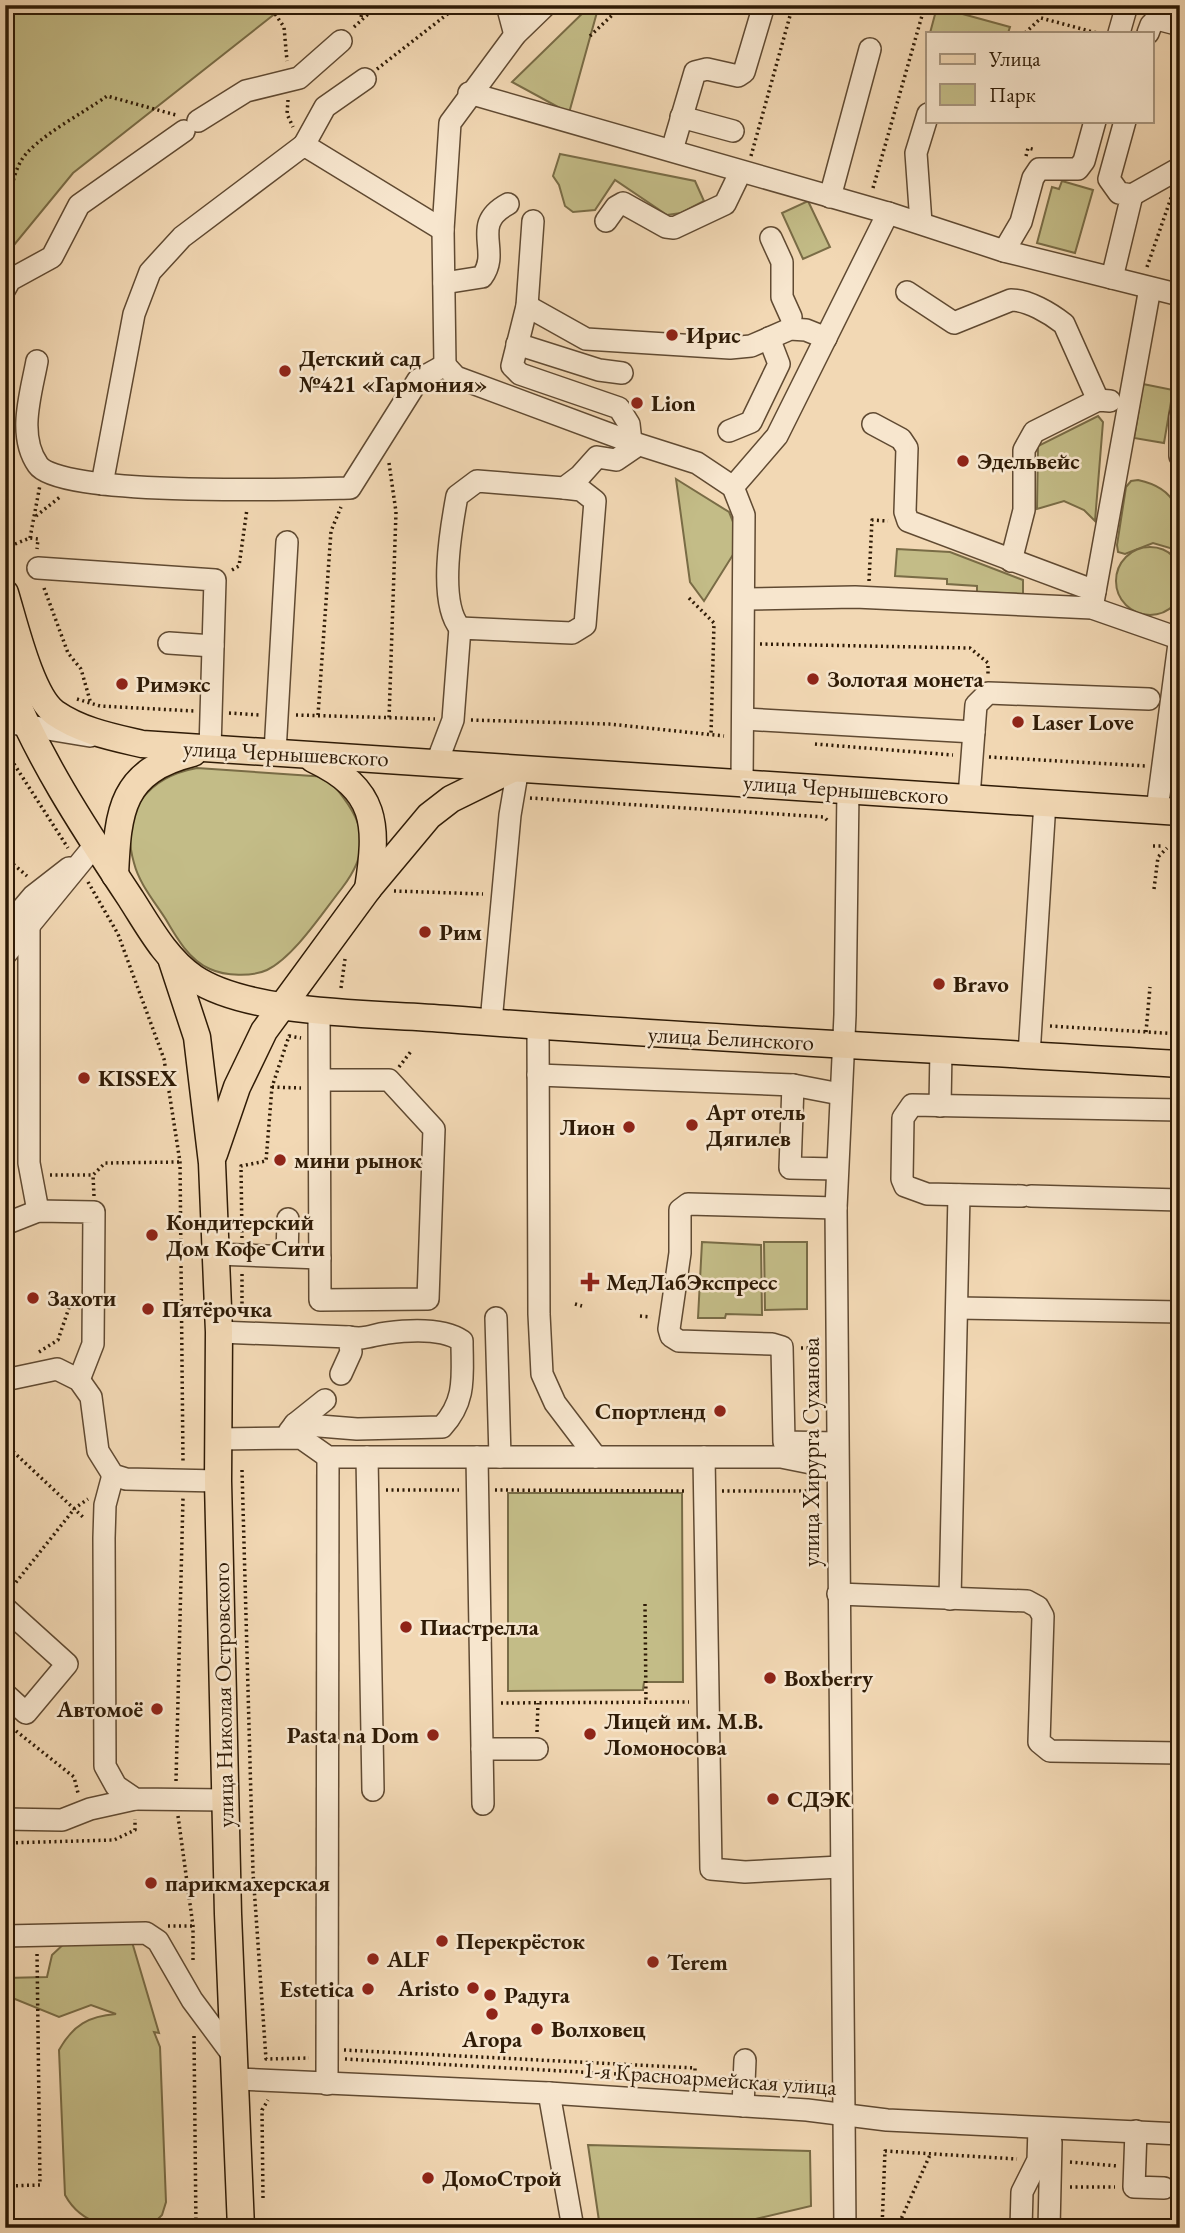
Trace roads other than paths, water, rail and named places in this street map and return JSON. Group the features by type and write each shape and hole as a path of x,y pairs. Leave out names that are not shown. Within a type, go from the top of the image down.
{"main road":[{"path":"5,593 17,672 16,725 86,854 115,875 171,960"},
{"name":"улица Чернышевского","path":"17,672 53,712 91,732 142,744 1168,811"},
{"path":"115,875 118,822 132,786 165,760 210,749"},
{"path":"302,754 342,773 360,794 373,823 374,849 368,889"},
{"path":"368,889 429,816 451,799 515,768"},
{"name":"улица Николая Островского","path":"212,1163 237,1087 264,1031 368,889"},
{"name":"улица Николая Островского","path":"171,960 197,1037 212,1163 216,1254 231,1332 230,1439 218,1481 225,1800 241,2228"},
{"name":"улица Белинского","path":"171,960 194,978 221,992 319,1009 538,1026 1180,1064"}],"street":[{"path":"507,5 515,35"},
{"path":"547,5 515,35 469,93 450,123 443,230 445,365 456,377 635,443 698,463 733,487 744,515 742,783"},
{"path":"671,150 695,72 707,69 738,76 744,72 764,5"},
{"path":"1119,32 1127,5"},
{"path":"1154,22 1180,25"},
{"path":"7,284 52,257 79,205 191,126 246,91 299,78 341,41"},
{"path":"830,197 870,49"},
{"path":"102,484 134,314 150,272 182,237 304,145 325,107 365,79"},
{"path":"469,93 744,169 1004,251 1112,278 1147,281 1180,295"},
{"path":"681,117 733,131"},
{"path":"921,223 916,153 926,120"},
{"path":"1004,251 1021,222 1033,178 1040,169 1078,169 1084,161 1095,122"},
{"path":"1125,122 1110,179 1119,193 1132,195 1178,177"},
{"path":"304,145 443,230"},
{"path":"606,221 616,207 623,203 666,228 674,229 725,204 744,169"},
{"path":"1112,278 1132,195"},
{"path":"444,283 482,277 487,265 488,221 495,211 508,204"},
{"path":"733,487 777,436 826,338 878,210"},
{"path":"533,221 527,306 512,366 515,371 619,408 629,424 635,443"},
{"path":"771,238 782,262 782,297 806,330 826,338"},
{"path":"1094,600 1147,281"},
{"path":"907,292 954,323 1011,300 1019,300 1055,316 1064,324 1098,400"},
{"path":"527,306 586,340 730,348 751,346 769,338 792,314"},
{"path":"730,431 751,422 776,372 777,355 769,338"},
{"path":"517,344 599,370 622,373"},
{"path":"37,361 26,425 37,464 43,470 78,482 249,491 350,488 418,380 445,365"},
{"path":"1011,561 1024,510 1024,450 1027,440 1034,432 1098,400 1129,400"},
{"path":"1180,416 1180,456"},
{"path":"873,424 901,439 907,448 905,512 908,521 1011,561 1179,637 1168,811"},
{"path":"564,488 597,457 615,460 635,443"},
{"path":"437,762 453,720 460,628 454,620 448,593 452,522 457,496 477,481 581,490 595,501 585,625 572,633 460,628"},
{"path":"275,752 287,542"},
{"path":"38,559 215,580 210,749"},
{"path":"745,599 855,597 1094,600"},
{"path":"169,643 214,646"},
{"path":"969,797 976,705 988,693 1149,699"},
{"path":"744,719 974,732"},
{"name":"улица Чернышевского","path":"16,725 142,744"},
{"path":"491,1022 515,768"},
{"name":"улица Хирурга Суханова","path":"845,2228 836,1169 843,1044 848,790"},
{"path":"1029,1055 1045,802"},
{"path":"5,929 46,884 86,854"},
{"path":"5,956 63,888 86,854"},
{"path":"29,928 29,1163 38,1211"},
{"path":"319,1009 320,1300 428,1299 434,1129 389,1080 321,1080"},
{"path":"538,1026 542,1374 555,1403 596,1457"},
{"path":"940,1106 941,1050"},
{"path":"538,1075 793,1085 840,1094"},
{"path":"793,1085 790,1168 836,1169"},
{"path":"1180,1110 912,1105 903,1118 902,1179 914,1192 1180,1200"},
{"path":"950,1599 959,1195"},
{"path":"836,1208 688,1204 680,1210 680,1253 669,1329 671,1336 679,1341 772,1344 782,1347 784,1442 837,1453"},
{"path":"5,1224 38,1211 94,1212 93,1344 79,1380"},
{"path":"287,1256 288,1219"},
{"path":"216,1254 320,1258"},
{"path":"957,1308 1180,1312"},
{"path":"496,1318 500,1457"},
{"path":"230,1439 290,1430 442,1427 456,1412 462,1390 462,1341 450,1333 385,1333 365,1339 231,1332"},
{"path":"341,1374 351,1352 349,1337"},
{"path":"7,1380 57,1369 79,1380 91,1397 98,1451 113,1475 126,1479 218,1481"},
{"path":"290,1430 325,1400"},
{"path":"290,1430 328,1457 781,1457 816,1464 837,1453"},
{"path":"327,2084 328,1457"},
{"path":"367,1457 373,1790"},
{"path":"477,1457 483,1804"},
{"path":"704,1457 711,1869 745,1872 840,1867"},
{"path":"113,1475 105,1505 104,1538 105,1766 116,1786 135,1799"},
{"path":"838,1594 1027,1601 1038,1607 1043,1616 1039,1742 1044,1748 1050,1751 1180,1753"},
{"path":"5,1608 67,1664 26,1713 5,1694"},
{"path":"482,1749 537,1749"},
{"path":"5,1801 14,1819 62,1820 82,1812 135,1799 225,1800"},
{"path":"5,1936 146,1933 158,1941 236,2068"},
{"name":"1-я Красноармейская улица","path":"236,2068 327,2084 549,2093 844,2114 887,2120 1180,2134"},
{"path":"743,2106 745,2070"},
{"path":"549,2093 573,2228"},
{"path":"1021,2228 1023,2192 1038,2160 1045,2128"},
{"path":"1045,2128 1049,2228"},
{"path":"1136,2131 1134,2187 1164,2188"}],"place":[{"name":"Ирис","path":"672,335"},
{"name":"Детский сад №421 «Гармония»","path":"285,371"},
{"name":"Lion","path":"637,403"},
{"name":"Эдельвейс","path":"963,461"},
{"name":"Золотая монета","path":"813,679"},
{"name":"Римэкс","path":"122,684"},
{"name":"Laser Love","path":"1018,722"},
{"name":"Рим","path":"425,932"},
{"name":"Bravo","path":"939,984"},
{"name":"KISSEX","path":"84,1078"},
{"name":"Арт отель Дягилев","path":"692,1125"},
{"name":"Лион","path":"629,1127"},
{"name":"мини рынок","path":"280,1160"},
{"name":"Кондитерский Дом Кофе Сити","path":"152,1235"},
{"name":"МедЛабЭкспресс","path":"590,1282"},
{"name":"Захоти","path":"33,1298"},
{"name":"Пятёрочка","path":"148,1309"},
{"name":"Спортленд","path":"720,1411"},
{"name":"Пиастрелла","path":"406,1627"},
{"name":"Boxberry","path":"770,1678"},
{"name":"Автомоё","path":"157,1709"},
{"name":"Лицей им. М.В. Ломоносова","path":"590,1734"},
{"name":"Pasta na Dom","path":"433,1735"},
{"name":"СДЭК","path":"773,1799"},
{"name":"парикмахерская","path":"151,1883"},
{"name":"Перекрёсток","path":"442,1941"},
{"name":"ALF","path":"373,1959"},
{"name":"Terem","path":"653,1962"},
{"name":"Aristo","path":"473,1988"},
{"name":"Estetica","path":"368,1989"},
{"name":"Радуга","path":"490,1995"},
{"name":"Агора","path":"492,2014"},
{"name":"Волховец","path":"537,2029"},
{"name":"ДомоСтрой","path":"428,2178"}]}
